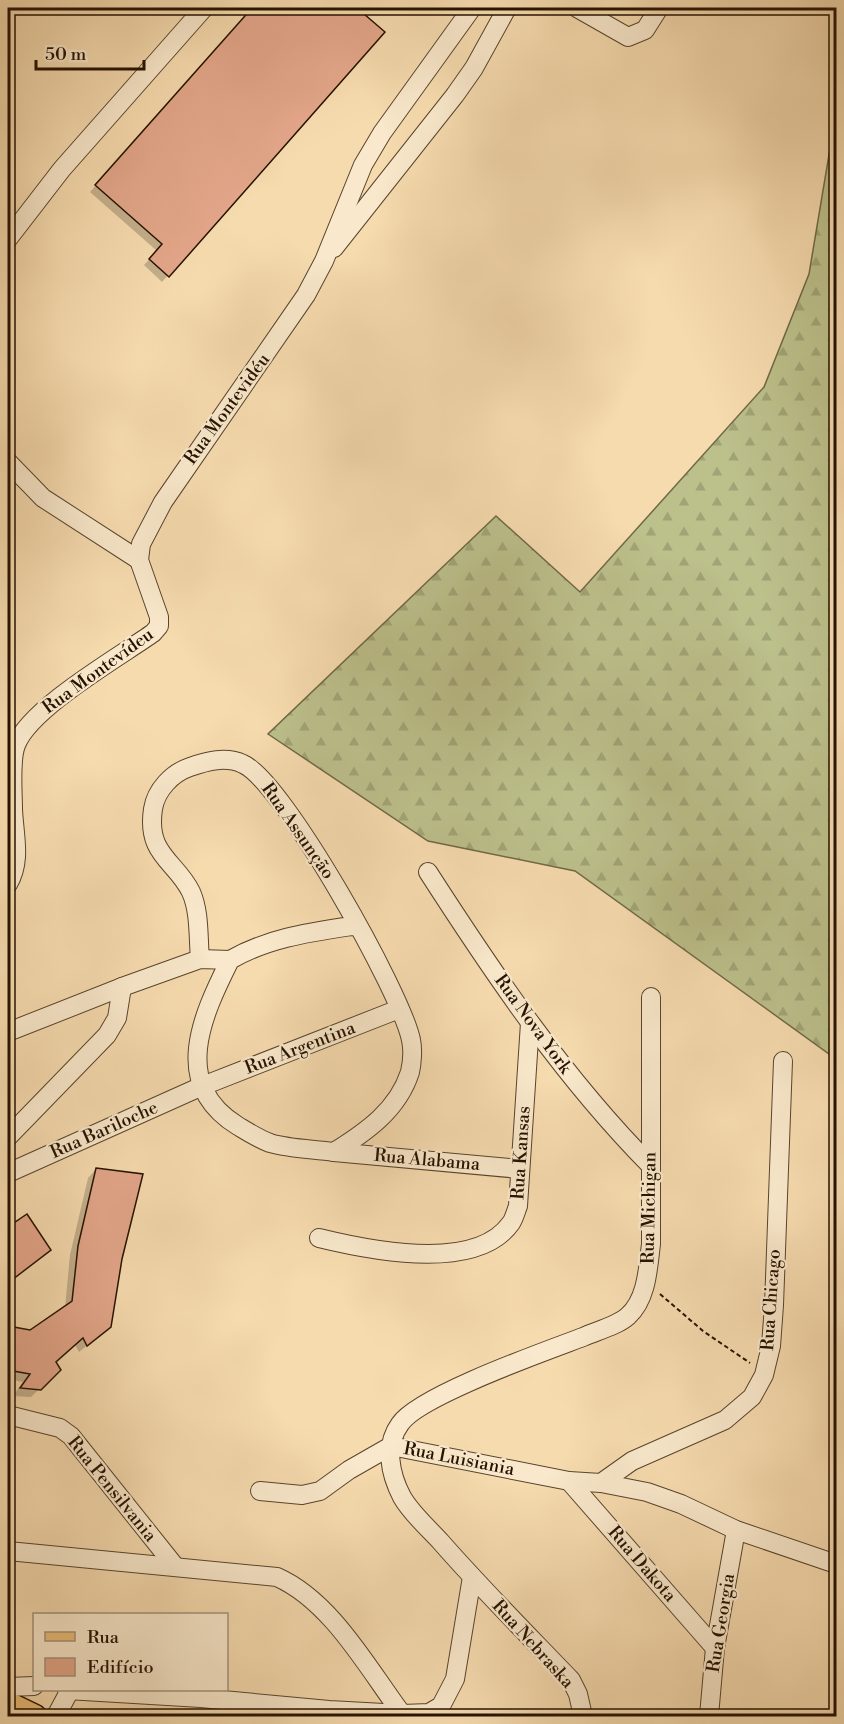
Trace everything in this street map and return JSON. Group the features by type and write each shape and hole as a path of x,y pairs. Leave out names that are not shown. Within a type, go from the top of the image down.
{"main road":[{"path":"8,1703 35,1716"}],"street":[{"path":"8,239 62,169 204,8"},
{"name":"Rua Montevidéu","path":"139,560 141,544 181,473 267,354 306,295 324,261 363,165 382,133 472,8"},
{"name":"Rua Montevidéu","path":"324,261 384,189 455,95 474,68 507,8"},
{"path":"578,8 628,37 645,30 659,8"},
{"path":"8,462 43,498 139,560"},
{"name":"Rua Montevídeu","path":"8,885 16,863 11,747 44,710 153,633 159,626 159,616 139,560"},
{"name":"Rua Assunção","path":"200,959 195,904 190,890 165,861 154,839 152,818 157,795 180,771 205,762 220,760 244,764 272,790 340,892 399,1009 411,1040 410,1071 385,1116 363,1134 334,1152"},
{"name":"Rua Nova York","path":"428,872 477,949 567,1073 651,1166"},
{"path":"8,1032 200,959 230,960 261,944 298,934 358,925"},
{"path":"200,1088 197,1058 203,1023 230,960"},
{"path":"8,1137 107,1035 117,1018 122,987"},
{"name":"Rua Michigan","path":"391,1446 400,1422 420,1406 491,1373 627,1317 635,1307 646,1282 651,1244 651,997"},
{"name":"Rua Argentina","path":"200,1088 399,1009"},
{"name":"Rua Kansas","path":"319,1238 395,1253 441,1253 475,1247 500,1235 511,1223 518,1206 530,1023"},
{"name":"Rua Chicago","path":"601,1483 632,1461 725,1420 752,1397 765,1372 771,1346 774,1305 783,1061"},
{"name":"Rua Alabama","path":"200,1088 224,1117 271,1143 334,1152 520,1168"},
{"name":"Rua Bariloche","path":"8,1173 200,1088"},
{"name":"Rua Pensilvania","path":"8,1415 60,1428 71,1436 174,1566"},
{"path":"260,1491 302,1495 320,1491 349,1470 391,1446"},
{"name":"Rua Luisiania","path":"472,1577 404,1499 392,1473 391,1446 569,1481 601,1483 647,1492 681,1503 736,1530 837,1564"},
{"name":"Rua Dakota","path":"569,1481 716,1648"},
{"name":"Rua Georgia","path":"709,1716 716,1648 736,1530"},
{"path":"8,1551 277,1577 293,1584 329,1616 402,1714"},
{"path":"83,1691 402,1714 429,1713 441,1706 449,1692 459,1663 472,1577"},
{"name":"Rua Nebraska","path":"472,1577 571,1680 578,1694 583,1716"},
{"path":"8,1687 33,1686"},
{"path":"56,1716 68,1691"}],"path":[{"path":"646,1282 703,1331 765,1372"}],"green space":[{"path":"834,125 836,127 836,1059 575,871 428,841 268,734 496,516 580,592 764,387 809,274"}],"building":[{"path":"252,8 357,8 385,32 169,277 149,259 162,244 95,185"},
{"path":"96,1168 143,1174 122,1259 111,1327 87,1346 83,1338 56,1362 61,1370 41,1390 20,1388 30,1374 8,1370 8,1326 30,1330 72,1301 78,1246"},
{"path":"27,1214 51,1250 8,1283 8,1227"}]}
